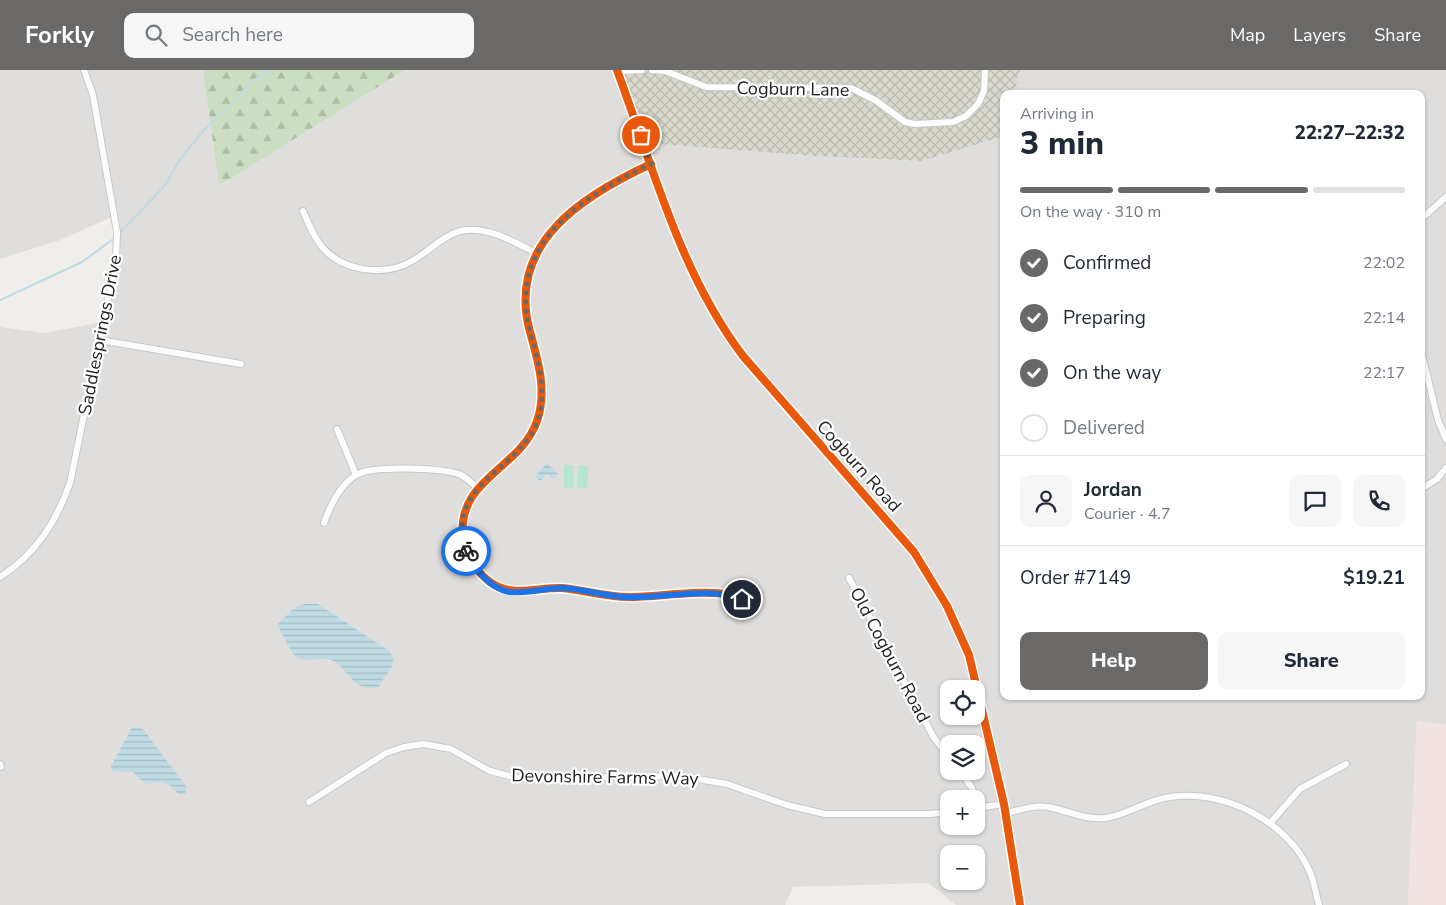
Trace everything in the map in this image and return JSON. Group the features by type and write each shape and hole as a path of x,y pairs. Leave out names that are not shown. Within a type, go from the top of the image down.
{"street":[{"name":"Saddlesprings Drive","path":"0,577 18,564 40,541 62,506 70,482 118,245 93,95 84,70"},
{"path":"619,71 642,70"},
{"name":"Cogburn Lane","path":"652,70 679,76 706,87 850,88 876,100 905,122 915,124 953,122 966,116 978,104 984,92 985,70"},
{"name":"Cogburn Lane","path":"673,70 679,76"},
{"name":"Cogburn Road","path":"619,71 651,164 697,282 722,328 754,368 914,552 947,606 969,655 1004,804 1020,905"},
{"path":"651,164 616,180 583,201 556,227 538,254 526,280 525,300 542,384 540,412 534,430 524,446 477,488 464,514 464,543 471,560 482,576 506,591 562,588 628,597 716,594 732,595 753,603"},
{"path":"1425,216 1446,197"},
{"path":"303,211 315,238 323,248 340,261 359,268 380,270 407,264 446,238 464,230 501,236 538,254"},
{"path":"100,340 241,364"},
{"path":"1425,367 1438,420 1446,439"},
{"path":"337,429 356,475"},
{"path":"1425,487 1437,480 1446,468"},
{"path":"324,523 340,492 356,475 386,469 444,471 461,475 477,488"},
{"name":"Old Cogburn Road","path":"849,578 934,738 940,746"},
{"name":"Devonshire Farms Way","path":"309,802 386,753 404,747 423,744 451,749 490,771 517,778 680,776 722,783 787,805 825,814 940,813"},
{"path":"1271,822 1300,790 1346,764"},
{"path":"1005,814 1024,807 1043,806 1086,817 1106,818 1149,802 1187,796 1234,804 1271,822 1297,850 1310,872 1319,905"},
{"path":"985,805 1004,804"}],"shaded area":[{"path":"0,70 203,70 219,186 405,70 620,70 644,143 815,156 922,161 1000,137 1000,700 1425,700 1425,90 1015,90 1020,70 1446,70 1446,725 1417,721 1408,905 956,905 928,883 793,887 785,905 0,905 0,327 45,333 103,322 121,250 114,216 60,240 0,259"},
{"path":"620,70 1020,70 1015,90 1000,90 1000,137 922,161 815,156 644,143"},
{"path":"1417,721 1446,725 1446,905 1408,905"}],"green space":[{"path":"203,70 405,70 219,186"},
{"path":"564,465 574,465 574,488 564,488"},
{"path":"578,465 588,466 587,488 577,488"}],"water":[{"path":"547,463 558,474 553,479 547,474 540,481 535,476"},
{"path":"305,604 318,604 388,650 393,660 391,668 379,687 370,688 362,686 352,679 343,668 331,660 300,659 294,655 278,624 295,607"},
{"path":"134,727 143,729 187,788 185,794 178,794 170,786 163,783 145,784 133,772 112,771 111,766 131,729"}],"waterway":[{"path":"119,234 166,184 180,159 204,130 232,104 251,82 271,70"},
{"path":"0,300 82,262 116,237"}],"cycle path":[{"path":"617,70 656,181 685,255 721,324 743,356 914,552 947,606 969,655 1004,804 1020,905"},
{"path":"651,164 626,176 577,207 557,225 541,246 530,270 525,298 529,328 540,374 542,398 537,421 529,438 479,488 469,502 463,518 464,545 472,563 481,573 490,582 507,590 524,591 562,588 628,597 719,593 753,603"}],"way so far":[{"path":"466,551 462,525 468,502 477,488 524,446 538,421 542,403 542,384 527,318 525,300 526,280 549,234 576,207 616,180 651,164 641,135"}],"route":[{"path":"466,551 482,576 498,587 510,592 562,588 607,596 716,594 732,595 742,599"}]}
